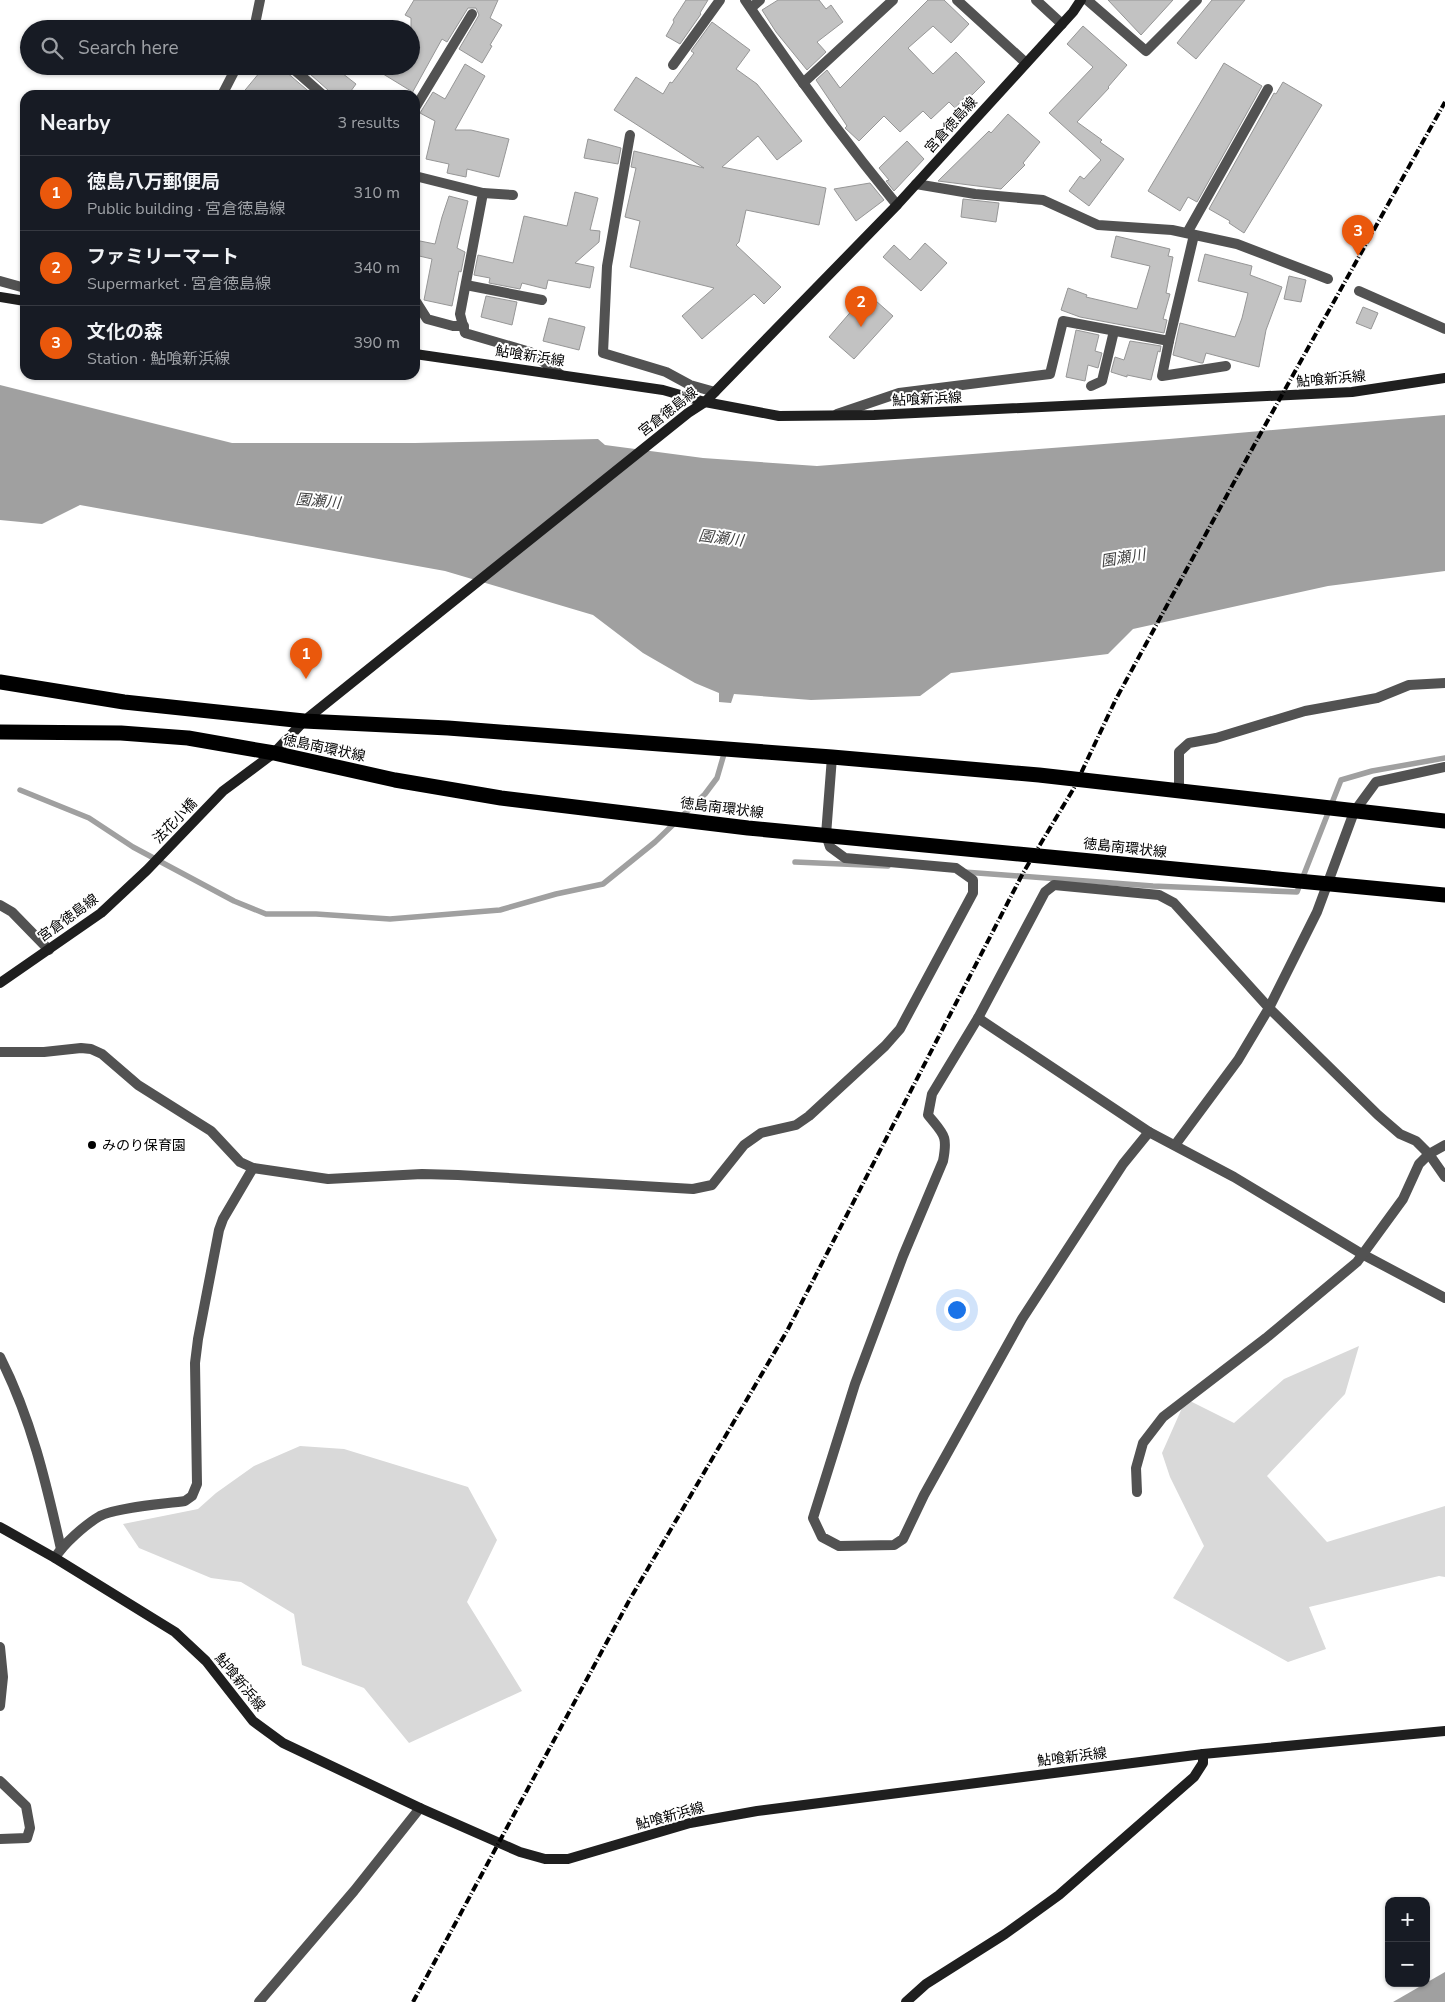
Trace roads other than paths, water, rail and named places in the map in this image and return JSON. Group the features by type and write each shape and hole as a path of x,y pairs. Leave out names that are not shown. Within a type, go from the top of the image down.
{"highway":[{"name":"徳島南環状線","path":"0,682 124,702 304,721 448,728 832,757 1039,775 1445,821"},
{"name":"徳島南環状線","path":"0,732 122,732 188,738 274,753 395,780 501,798 748,828 1445,894"}],"main road":[{"name":"宮倉徳島線","path":"223,791 274,753 304,721 404,640 688,413 705,402 897,205 1062,24 1081,0"},
{"path":"0,297 20,300"},
{"name":"鮎喰新浜線","path":"420,355 663,390 705,402 779,416 884,415 1352,392 1445,378"},
{"name":"法花小橋","path":"147,870 223,791"},
{"name":"宮倉徳島線","path":"0,983 101,913 147,870"},
{"name":"鮎喰新浜線","path":"0,1527 55,1558 175,1632 206,1661 253,1721 283,1743 420,1808 520,1852 545,1859 568,1859 690,1823 757,1811 1203,1754 1445,1731"},
{"path":"906,2002 926,1984 1005,1934 1059,1895 1194,1777 1203,1762 1203,1754"}],"street":[{"path":"256,20 260,0"},
{"path":"673,65 720,0"},
{"path":"760,0 748,4 849,146 897,205"},
{"path":"803,83 892,0"},
{"path":"957,0 1026,63"},
{"path":"1036,0 1062,24"},
{"path":"1087,0 1146,51 1197,0"},
{"path":"420,100 472,14"},
{"path":"225,90 232,75"},
{"path":"300,75 317,90"},
{"path":"1226,366 1162,376 1190,234 1268,89"},
{"path":"630,135 607,266 603,353 666,372 690,385 715,392"},
{"path":"420,177 483,193 513,195"},
{"path":"916,184 975,194 1042,200 1098,225 1172,230 1237,244 1328,279"},
{"path":"483,193 460,314 465,333 530,352 561,374"},
{"path":"0,281 20,287"},
{"path":"466,285 542,300"},
{"path":"1359,291 1445,329"},
{"path":"420,308 427,319 453,326 464,326"},
{"path":"834,415 899,393 1050,374 1063,321 1169,341"},
{"path":"1091,386 1102,381 1114,331"},
{"path":"1179,792 1179,752 1189,743 1216,738 1306,712 1377,698 1409,685 1445,683"},
{"path":"0,1052 91,1049 102,1054 138,1085 211,1131 240,1162 265,1171 328,1179 458,1175 693,1189 712,1185 744,1145 761,1133 796,1125 809,1116 885,1046 900,1029 973,893 973,880 956,868 845,858 830,848 826,835 832,757"},
{"path":"1175,1144 1238,1060 1269,1008 1317,912 1354,812 1376,782 1445,767"},
{"path":"1149,1132 1123,1164 1022,1319 924,1495 903,1539 894,1545 848,1547 839,1546 822,1537 813,1518 855,1384 903,1256 943,1161 946,1146 945,1135 928,1115 932,1094 978,1018 1045,892 1054,885 1159,894 1174,903 1269,1008 1378,1115 1400,1134 1416,1141 1429,1154 1445,1177"},
{"path":"0,905 12,912 49,950"},
{"path":"978,1018 1149,1132 1175,1144 1234,1177 1362,1254 1445,1298"},
{"path":"1137,1492 1136,1468 1143,1443 1163,1417 1266,1338 1357,1262 1403,1198 1419,1164 1429,1154 1445,1145"},
{"path":"55,1558 61,1549 101,1516 120,1510 185,1501 192,1496 197,1484 195,1363 198,1339 219,1230 223,1219 253,1168"},
{"path":"0,1357 26,1415 48,1490 61,1549"},
{"path":"0,1647 3,1678 0,1706"},
{"path":"0,1781 26,1806 30,1828 27,1838 0,1840"},
{"path":"259,2002 354,1891 420,1808"}],"water":[{"name":"園瀬川","path":"0,385 232,443 415,443 598,439 605,445 703,458 817,466 1169,439 1445,415 1445,571 1328,586 1133,629 1108,654 951,673 920,696 811,700 734,694 731,703 719,702 719,693 695,683 643,653 593,615 445,571 80,505 42,524 0,520"},
{"path":"1445,1972 1445,2002 1393,2002 1419,1987 1430,1987 1430,1981"}],"waterway":[{"path":"20,790 89,818 133,847 234,901 266,914 316,914 390,919 500,910 556,894 603,884 655,842 705,794 717,778 724,754"},
{"path":"964,872 1153,886 1297,892 1341,780 1372,771 1445,758"},
{"path":"795,862 888,866"}],"railway":[{"path":"413,2002 630,1599 787,1331 1023,873 1074,788 1116,699 1263,429 1445,102"}],"place":[{"name":"文化の森","path":"1358,256"},
{"name":"ファミリーマート","path":"861,327"},
{"name":"徳島八万郵便局","path":"306,679"},
{"name":"みのり保育園","path":"92,1145"}]}
